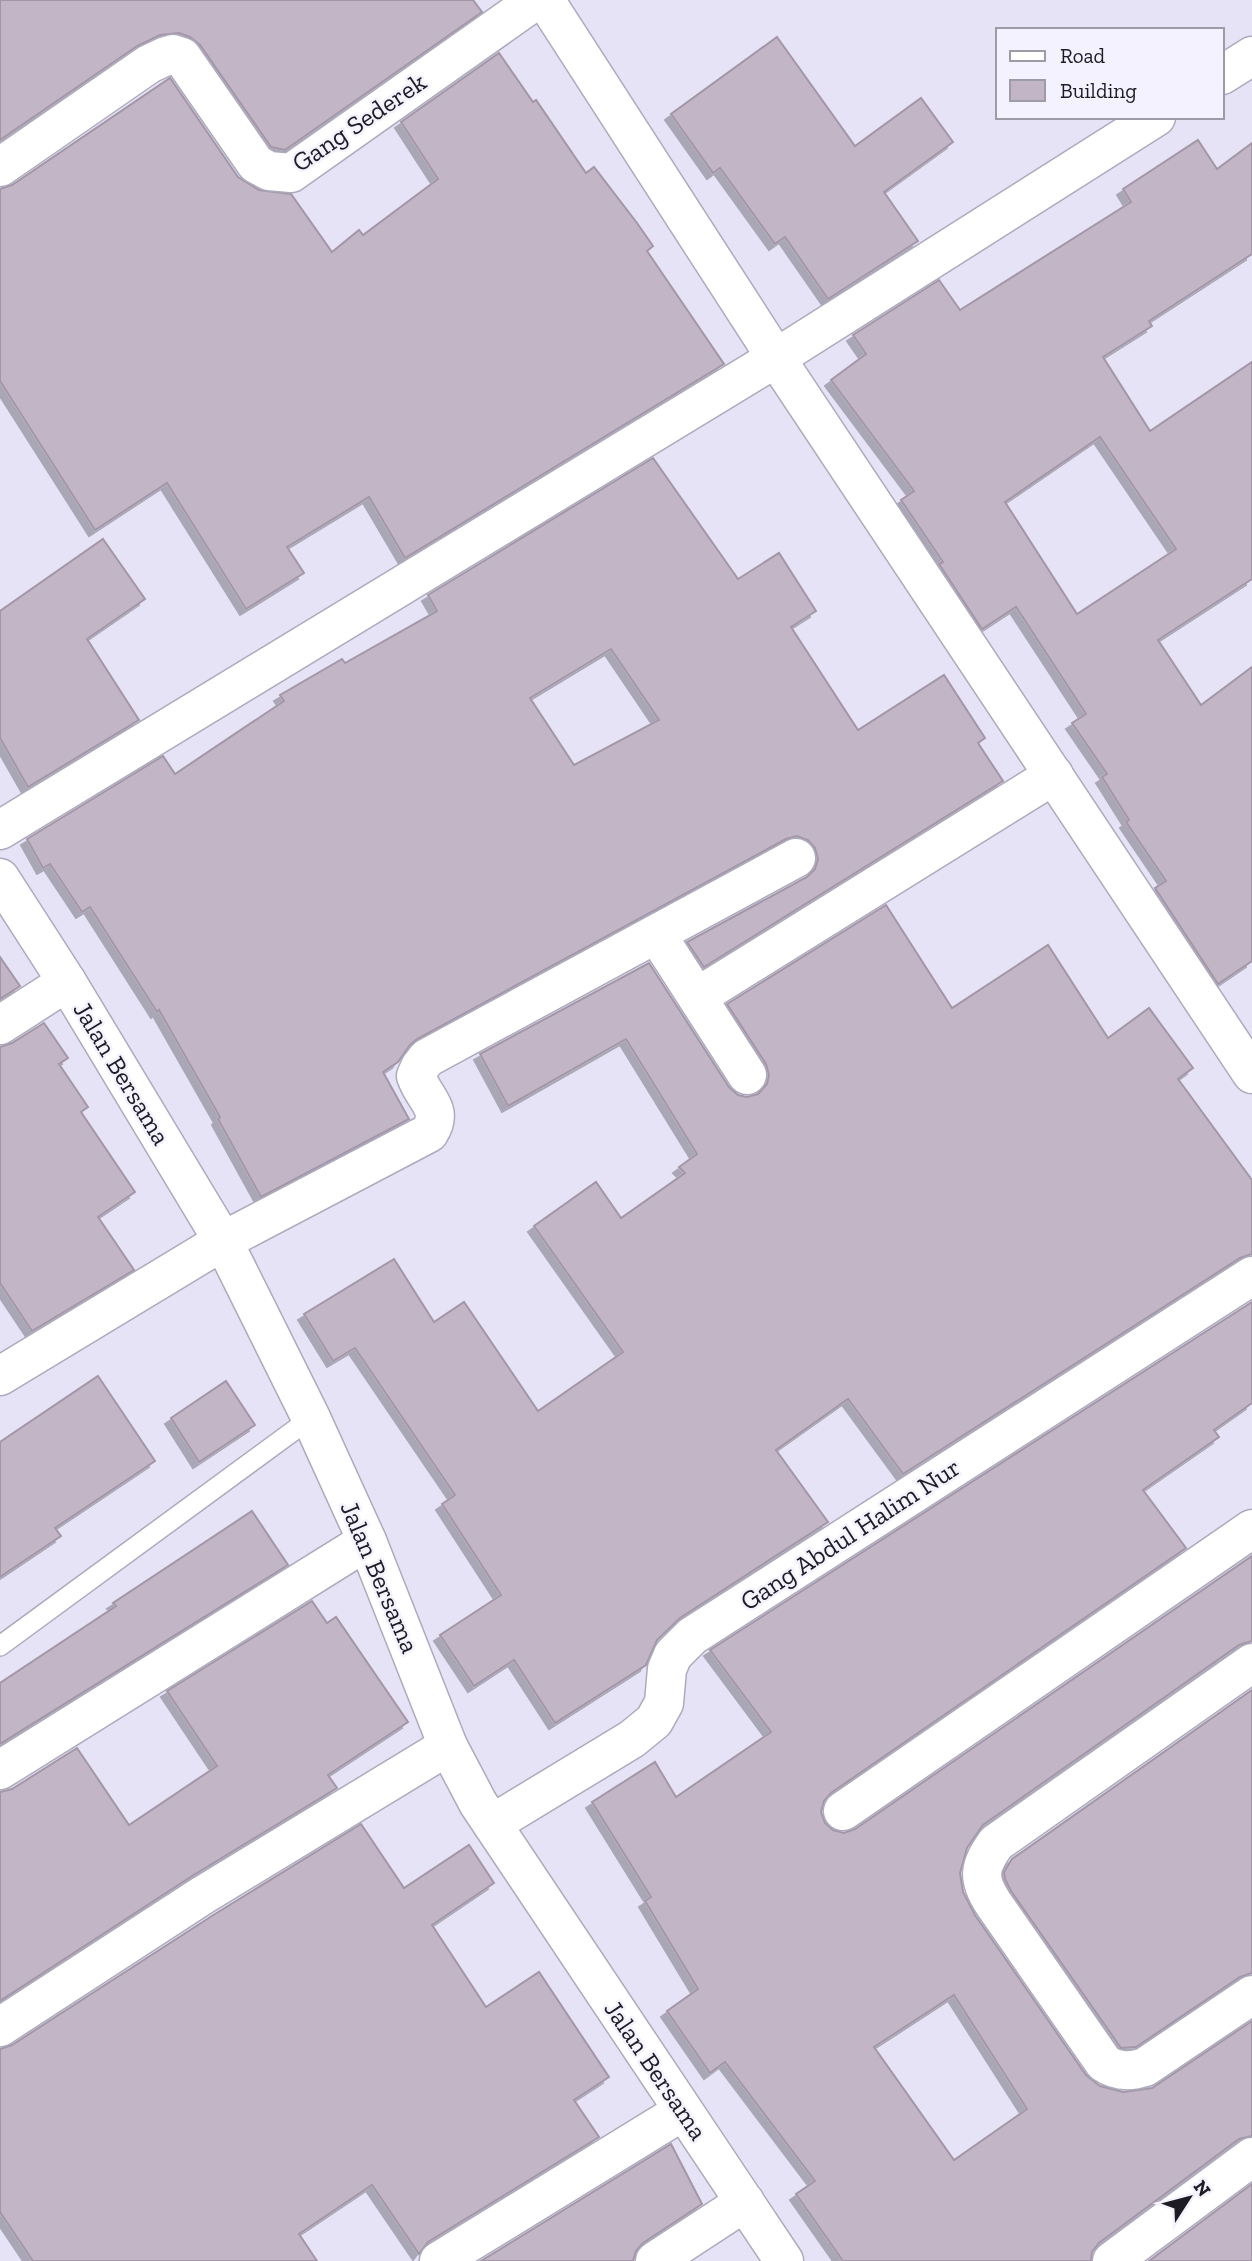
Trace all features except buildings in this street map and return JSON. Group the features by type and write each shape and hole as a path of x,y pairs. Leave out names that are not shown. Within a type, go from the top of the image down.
{"street":[{"name":"Gang Sederek","path":"0,167 149,64 173,54 182,57 256,164 269,171 291,173 536,0"},
{"path":"545,0 776,358 1252,1074"},
{"path":"1224,74 1252,56"},
{"path":"0,830 776,358 1153,119"},
{"path":"697,997 1054,775"},
{"path":"0,1376 223,1241 429,1133 436,1121 436,1112 416,1076 419,1067 427,1058 796,858"},
{"name":"Jalan Bersama","path":"0,877 67,982 223,1241 311,1418 367,1541 448,1746 478,1803 784,2261"},
{"path":"657,935 747,1075"},
{"path":"0,1025 67,982"},
{"name":"Gang Abdul Halim Nur","path":"492,1824 632,1738 654,1721 664,1703 667,1669 673,1655 692,1636 1252,1276"},
{"path":"843,1811 1252,1529"},
{"path":"0,1770 367,1541"},
{"path":"1252,1663 996,1843 985,1858 982,1871 983,1884 993,1903 1104,2063 1112,2069 1129,2071 1144,2067 1252,1996"},
{"path":"0,2027 203,1895 448,1746"},
{"path":"439,2261 683,2111"},
{"path":"1112,2261 1252,2157"},
{"path":"655,2261 745,2202"}],"lane":[{"path":"0,1646 311,1418"}]}
